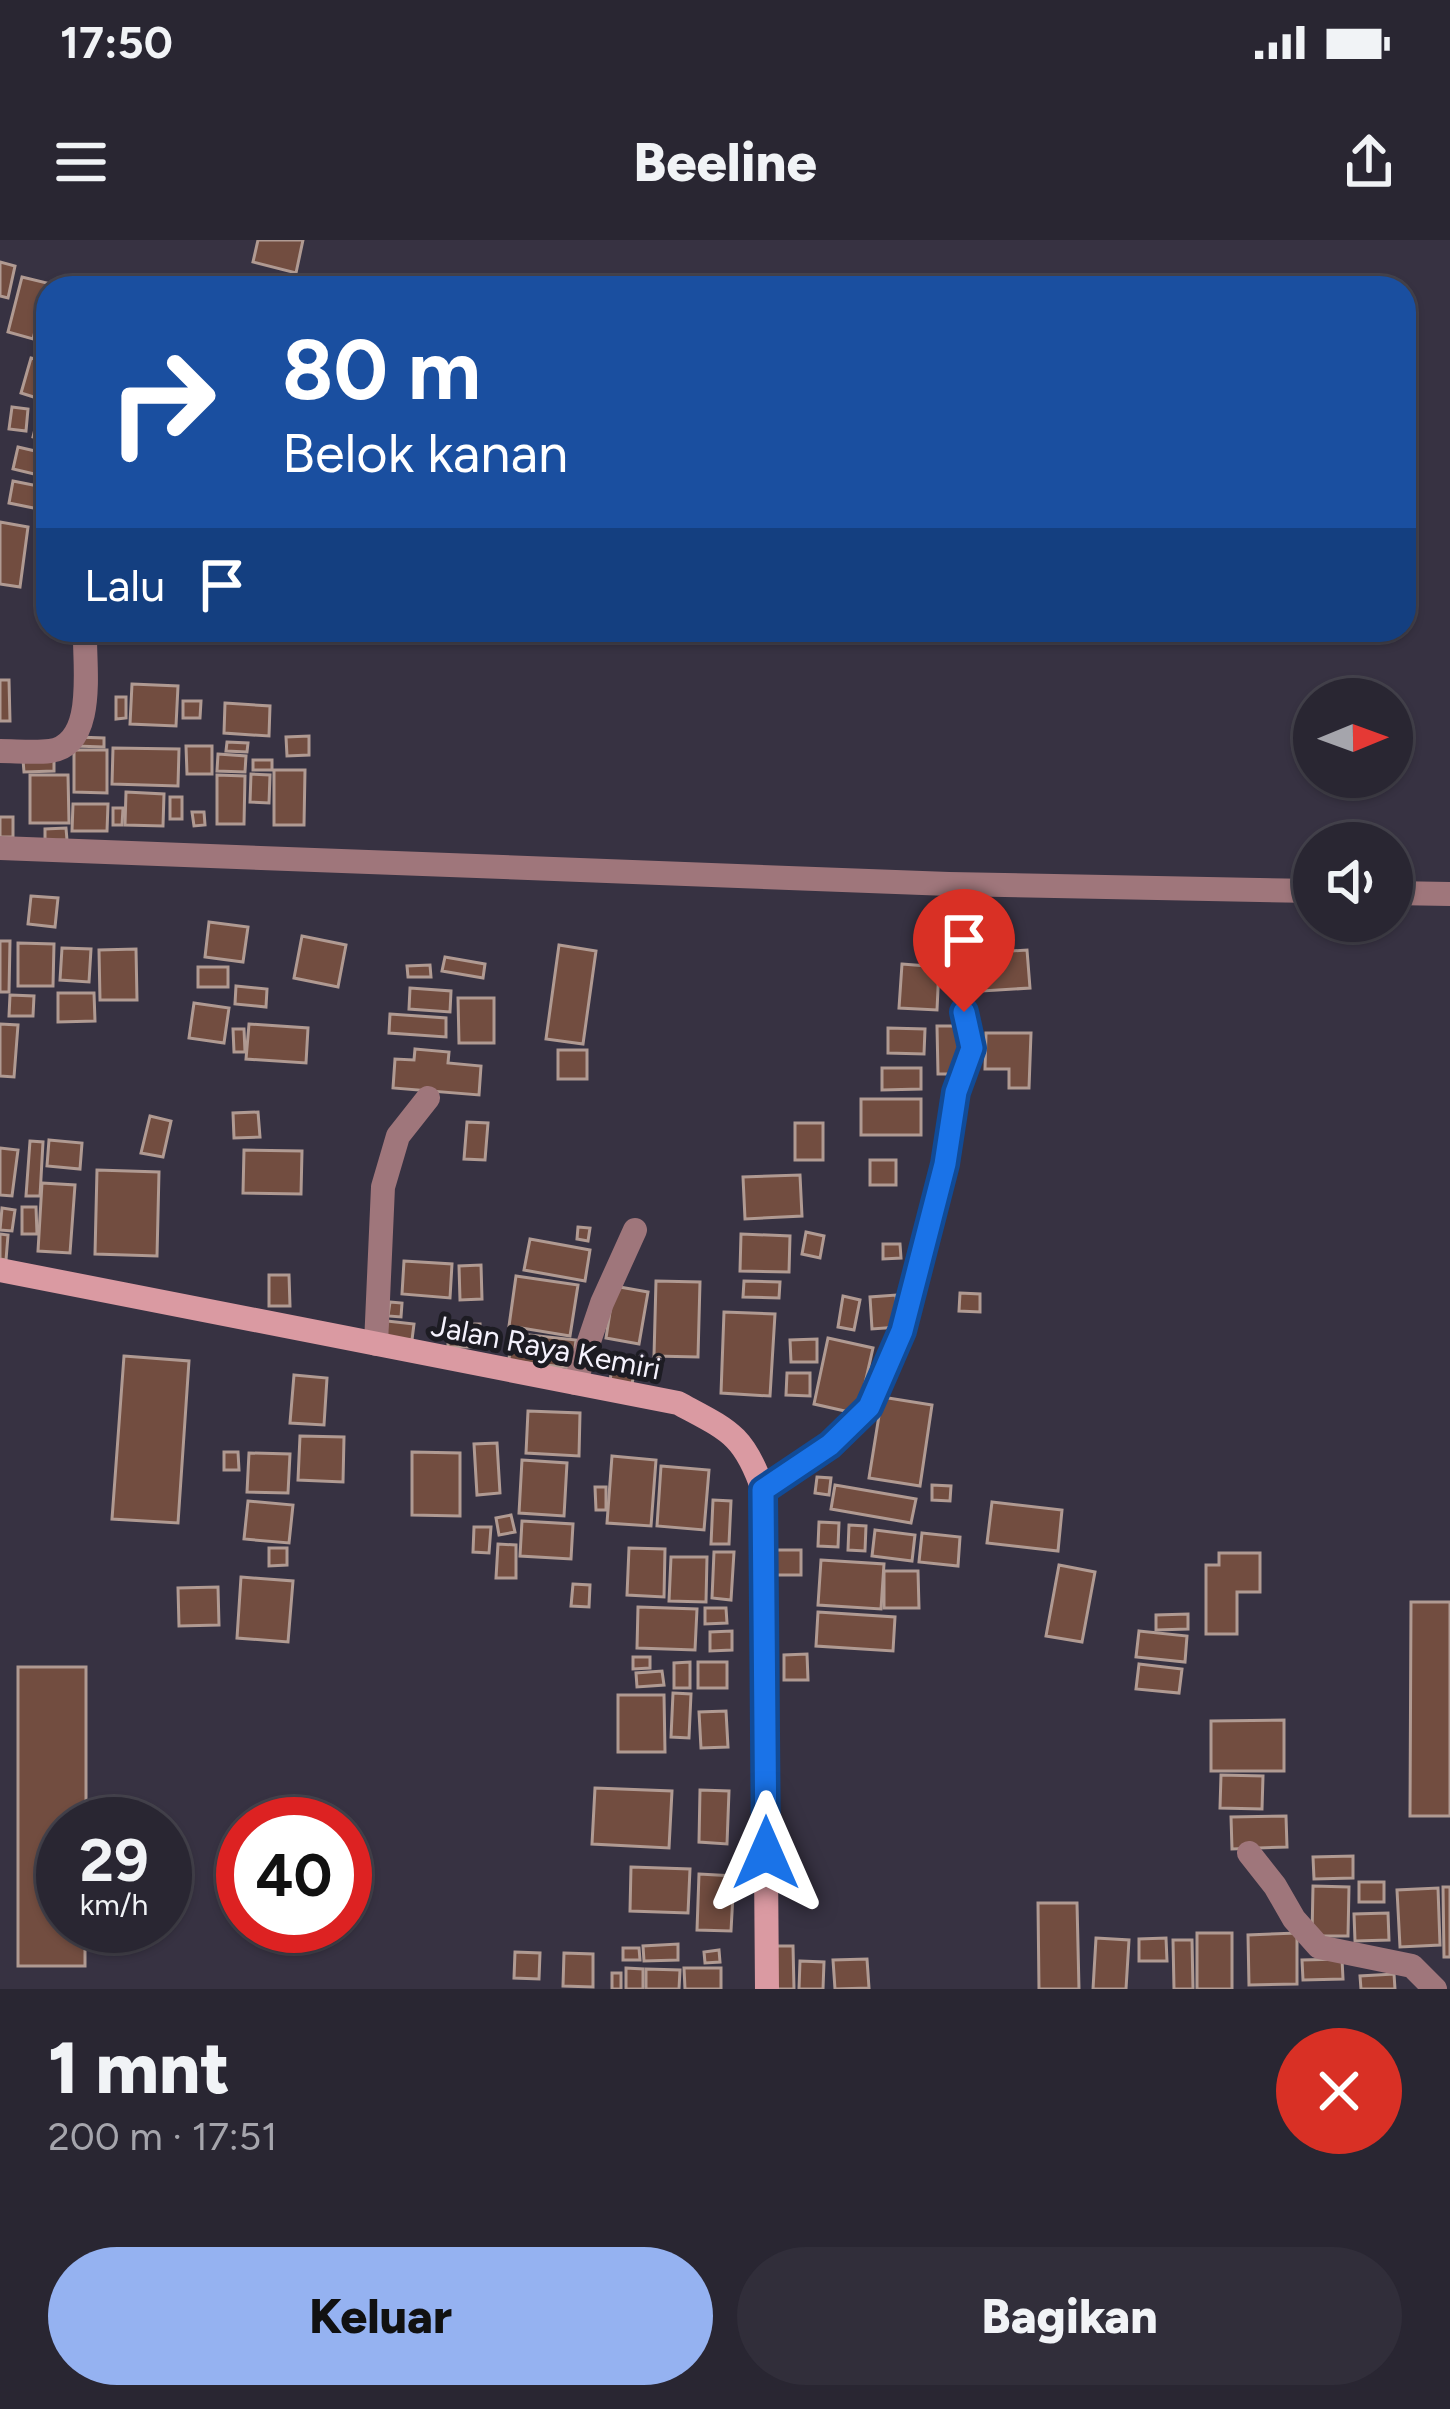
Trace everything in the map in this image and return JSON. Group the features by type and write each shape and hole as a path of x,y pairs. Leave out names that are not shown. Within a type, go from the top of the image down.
{"street":[{"path":"0,751 56,751 76,735 85,711 85,642"},
{"path":"0,848 949,884 1293,891"},
{"path":"1413,893 1450,894"},
{"path":"763,1490 830,1445 869,1407 902,1331 945,1164 956,1092 972,1048 964,1012"},
{"path":"376,1344 383,1187 398,1136 428,1098"},
{"path":"575,1383 634,1230"},
{"name":"Jalan Raya Kemiri","path":"0,1270 678,1403 730,1431 752,1456 763,1490 766,1989"},
{"path":"1249,1853 1319,1947 1412,1966 1435,1989"}],"building":[{"path":"258,240 303,240 296,273 253,262"},
{"path":"0,262 15,266 8,298 0,296"},
{"path":"22,277 36,280 33,339 8,332"},
{"path":"31,358 36,359 36,398 21,393"},
{"path":"12,407 28,409 26,431 9,429"},
{"path":"18,447 36,451 36,474 13,469"},
{"path":"13,481 36,486 36,509 9,503"},
{"path":"0,522 28,527 20,587 0,584"},
{"path":"0,680 9,680 10,721 0,721"},
{"path":"132,684 178,686 176,726 130,724"},
{"path":"116,697 126,697 126,718 116,719"},
{"path":"183,701 201,701 200,718 183,718"},
{"path":"225,703 270,706 269,736 224,733"},
{"path":"309,736 309,755 287,756 286,737"},
{"path":"76,737 104,738 104,747 75,746"},
{"path":"227,742 248,743 247,752 226,751"},
{"path":"186,746 212,746 212,774 187,774"},
{"path":"113,748 179,749 178,786 112,784"},
{"path":"74,750 107,750 107,793 74,792"},
{"path":"218,754 246,756 245,772 217,771"},
{"path":"54,759 54,771 24,772 23,760"},
{"path":"253,760 272,760 272,770 253,770"},
{"path":"274,770 305,770 304,825 274,825"},
{"path":"251,774 270,775 269,803 250,802"},
{"path":"30,775 68,775 69,823 30,823"},
{"path":"217,775 245,776 244,824 217,824"},
{"path":"126,792 164,794 163,826 125,825"},
{"path":"170,797 182,797 182,819 170,819"},
{"path":"73,804 108,804 107,831 72,831"},
{"path":"113,808 123,808 122,825 113,825"},
{"path":"192,812 204,812 205,825 194,826"},
{"path":"0,817 13,817 13,837 0,837"},
{"path":"66,828 67,840 45,841 45,829"},
{"path":"31,896 58,898 55,927 28,924"},
{"path":"209,922 248,927 243,962 205,957"},
{"path":"972,927 995,928 994,946 971,944"},
{"path":"302,936 346,945 338,987 294,978"},
{"path":"0,941 10,941 9,992 0,992"},
{"path":"18,943 54,944 53,986 18,986"},
{"path":"559,945 596,951 583,1044 546,1039"},
{"path":"62,948 91,949 89,982 60,980"},
{"path":"136,949 137,1000 100,1000 99,950"},
{"path":"1027,950 1030,988 966,992 964,954"},
{"path":"445,957 485,964 483,978 442,971"},
{"path":"902,964 939,967 937,1010 899,1008"},
{"path":"430,965 431,977 408,977 407,966"},
{"path":"198,967 228,967 228,987 198,987"},
{"path":"236,986 267,989 266,1007 235,1004"},
{"path":"410,988 451,991 450,1012 409,1009"},
{"path":"58,993 94,993 95,1021 58,1022"},
{"path":"10,995 34,996 33,1016 9,1016"},
{"path":"458,998 494,998 494,1043 459,1043"},
{"path":"194,1003 229,1008 224,1043 189,1038"},
{"path":"390,1014 446,1018 446,1037 389,1033"},
{"path":"0,1024 18,1025 14,1077 0,1076"},
{"path":"249,1024 308,1028 306,1063 246,1059"},
{"path":"937,1026 960,1026 961,1074 938,1074"},
{"path":"888,1028 925,1029 924,1054 888,1053"},
{"path":"233,1029 244,1029 245,1052 234,1052"},
{"path":"986,1033 1031,1033 1029,1088 1009,1088 1009,1069 985,1069"},
{"path":"415,1049 449,1052 448,1063 481,1066 479,1095 393,1088 395,1059 414,1060"},
{"path":"558,1050 587,1050 587,1079 558,1079"},
{"path":"882,1068 921,1068 921,1089 882,1090"},
{"path":"861,1099 921,1099 921,1135 861,1135"},
{"path":"258,1112 260,1137 234,1138 233,1113"},
{"path":"150,1116 171,1121 163,1157 141,1153"},
{"path":"467,1122 488,1123 485,1160 464,1159"},
{"path":"795,1123 823,1123 823,1160 795,1160"},
{"path":"49,1140 82,1143 80,1169 47,1166"},
{"path":"30,1141 43,1142 40,1196 26,1196"},
{"path":"0,1148 18,1150 12,1196 0,1195"},
{"path":"244,1150 302,1151 301,1194 243,1193"},
{"path":"870,1160 896,1160 896,1185 870,1185"},
{"path":"97,1170 159,1172 157,1256 95,1254"},
{"path":"800,1175 802,1216 745,1219 743,1177"},
{"path":"42,1183 75,1185 70,1253 38,1251"},
{"path":"22,1207 36,1207 37,1234 22,1234"},
{"path":"2,1208 15,1210 12,1231 0,1230"},
{"path":"578,1227 590,1228 588,1241 577,1239"},
{"path":"806,1232 824,1236 820,1258 802,1254"},
{"path":"0,1234 8,1235 6,1260 0,1259"},
{"path":"741,1234 790,1236 789,1272 740,1271"},
{"path":"530,1239 590,1250 585,1281 524,1270"},
{"path":"883,1244 900,1244 901,1258 883,1259"},
{"path":"404,1261 452,1264 450,1298 402,1294"},
{"path":"481,1265 482,1299 460,1300 459,1266"},
{"path":"269,1275 289,1275 290,1306 269,1306"},
{"path":"516,1276 578,1285 570,1336 509,1326"},
{"path":"656,1281 700,1282 698,1357 654,1356"},
{"path":"744,1281 780,1282 779,1298 743,1297"},
{"path":"614,1286 648,1292 639,1344 606,1338"},
{"path":"960,1293 980,1294 980,1312 959,1311"},
{"path":"896,1295 898,1327 872,1329 870,1297"},
{"path":"843,1296 860,1300 854,1330 838,1327"},
{"path":"390,1302 402,1303 401,1317 388,1316"},
{"path":"724,1312 775,1314 770,1396 721,1393"},
{"path":"387,1321 414,1324 412,1340 386,1338"},
{"path":"448,1324 480,1324 480,1347 448,1347"},
{"path":"511,1333 576,1340 573,1368 509,1361"},
{"path":"828,1338 873,1348 858,1414 814,1404"},
{"path":"817,1339 817,1362 791,1362 790,1340"},
{"path":"614,1354 637,1357 632,1384 610,1381"},
{"path":"124,1356 189,1361 178,1523 112,1519"},
{"path":"787,1373 810,1373 810,1396 786,1395"},
{"path":"294,1375 327,1378 324,1425 290,1423"},
{"path":"882,1397 932,1405 920,1486 869,1478"},
{"path":"528,1411 580,1413 579,1456 526,1453"},
{"path":"300,1436 344,1437 343,1482 298,1480"},
{"path":"497,1443 500,1493 477,1495 474,1444"},
{"path":"224,1452 238,1452 239,1470 224,1470"},
{"path":"412,1452 460,1453 460,1516 412,1515"},
{"path":"249,1453 290,1454 288,1493 247,1492"},
{"path":"612,1456 656,1460 651,1526 607,1523"},
{"path":"522,1460 567,1463 564,1516 519,1513"},
{"path":"661,1466 709,1470 704,1530 657,1526"},
{"path":"817,1477 831,1478 829,1495 815,1493"},
{"path":"835,1485 916,1499 911,1523 831,1509"},
{"path":"932,1485 951,1486 950,1501 932,1500"},
{"path":"595,1487 606,1487 606,1510 596,1510"},
{"path":"713,1500 731,1501 729,1544 711,1544"},
{"path":"248,1501 293,1505 289,1543 244,1539"},
{"path":"992,1502 1062,1510 1058,1551 987,1543"},
{"path":"511,1515 515,1532 499,1535 496,1518"},
{"path":"522,1521 573,1524 571,1559 520,1556"},
{"path":"819,1522 839,1523 838,1547 818,1546"},
{"path":"849,1525 866,1526 865,1551 848,1550"},
{"path":"474,1527 491,1527 489,1553 473,1552"},
{"path":"875,1530 915,1535 912,1561 872,1556"},
{"path":"922,1533 960,1537 958,1566 919,1562"},
{"path":"498,1544 516,1545 516,1578 496,1578"},
{"path":"269,1548 287,1548 287,1565 269,1566"},
{"path":"629,1548 665,1549 664,1597 627,1595"},
{"path":"775,1550 801,1550 801,1575 775,1575"},
{"path":"714,1552 734,1552 731,1600 712,1598"},
{"path":"1219,1553 1260,1553 1260,1592 1237,1592 1237,1634 1206,1634 1206,1565 1219,1565"},
{"path":"671,1557 707,1557 706,1602 669,1601"},
{"path":"821,1560 884,1564 881,1609 818,1605"},
{"path":"1059,1565 1095,1572 1082,1642 1046,1636"},
{"path":"884,1571 918,1571 919,1608 884,1608"},
{"path":"241,1577 293,1581 288,1642 237,1638"},
{"path":"573,1584 590,1585 589,1607 571,1606"},
{"path":"218,1587 219,1625 179,1626 178,1588"},
{"path":"1411,1602 1450,1602 1450,1816 1410,1816"},
{"path":"638,1607 697,1609 695,1650 637,1648"},
{"path":"705,1608 726,1608 727,1623 705,1624"},
{"path":"818,1612 895,1617 893,1651 816,1646"},
{"path":"1188,1614 1188,1629 1156,1630 1156,1615"},
{"path":"732,1631 732,1650 710,1651 710,1632"},
{"path":"1139,1631 1187,1636 1185,1662 1136,1657"},
{"path":"807,1654 808,1680 784,1680 784,1655"},
{"path":"633,1657 650,1657 650,1668 633,1669"},
{"path":"690,1662 690,1688 674,1688 674,1663"},
{"path":"698,1662 727,1662 727,1688 698,1688"},
{"path":"1139,1664 1182,1669 1179,1693 1136,1689"},
{"path":"18,1667 86,1667 86,1797 36,1797 36,1953 85,1953 85,1966 18,1966"},
{"path":"662,1671 664,1685 637,1687 636,1673"},
{"path":"673,1693 691,1694 689,1738 671,1737"},
{"path":"618,1695 664,1695 665,1752 618,1752"},
{"path":"726,1711 728,1747 701,1748 699,1712"},
{"path":"1284,1720 1284,1771 1211,1771 1211,1721"},
{"path":"1221,1775 1263,1776 1262,1809 1220,1808"},
{"path":"595,1788 672,1791 669,1848 592,1844"},
{"path":"700,1790 729,1791 727,1844 699,1842"},
{"path":"1286,1816 1287,1847 1232,1849 1231,1817"},
{"path":"1353,1856 1353,1878 1314,1879 1313,1857"},
{"path":"631,1867 690,1869 688,1913 630,1911"},
{"path":"699,1874 734,1876 731,1931 697,1930"},
{"path":"1359,1882 1384,1882 1384,1902 1359,1902"},
{"path":"1313,1886 1349,1887 1348,1936 1312,1936"},
{"path":"1443,1887 1450,1887 1450,1957 1444,1957"},
{"path":"1438,1888 1440,1945 1400,1947 1397,1890"},
{"path":"1038,1903 1077,1903 1079,1989 1039,1989"},
{"path":"1388,1913 1389,1940 1355,1941 1354,1914"},
{"path":"1197,1933 1232,1933 1232,1989 1197,1989"},
{"path":"1297,1933 1297,1984 1249,1985 1248,1935"},
{"path":"1096,1938 1129,1940 1126,1989 1093,1989"},
{"path":"1166,1938 1167,1961 1139,1961 1139,1939"},
{"path":"1173,1940 1192,1940 1193,1989 1174,1989"},
{"path":"678,1944 678,1960 644,1961 643,1946"},
{"path":"771,1946 793,1946 794,1989 771,1989"},
{"path":"623,1948 639,1948 640,1960 623,1960"},
{"path":"719,1950 720,1962 705,1963 704,1952"},
{"path":"515,1952 540,1953 539,1979 514,1978"},
{"path":"564,1953 593,1954 593,1987 563,1986"},
{"path":"867,1959 869,1988 835,1989 833,1960"},
{"path":"1342,1959 1343,1979 1303,1980 1302,1960"},
{"path":"800,1961 824,1962 823,1989 799,1989"},
{"path":"626,1968 643,1969 643,1989 626,1989"},
{"path":"684,1968 721,1968 721,1989 685,1989"},
{"path":"646,1969 680,1970 679,1989 646,1989"},
{"path":"612,1973 621,1973 621,1989 612,1989"},
{"path":"1394,1974 1395,1989 1361,1989 1360,1976"}],"route":[{"path":"766,1853 763,1490 830,1445 869,1407 902,1331 945,1164 956,1092 972,1048 964,1012"}]}
